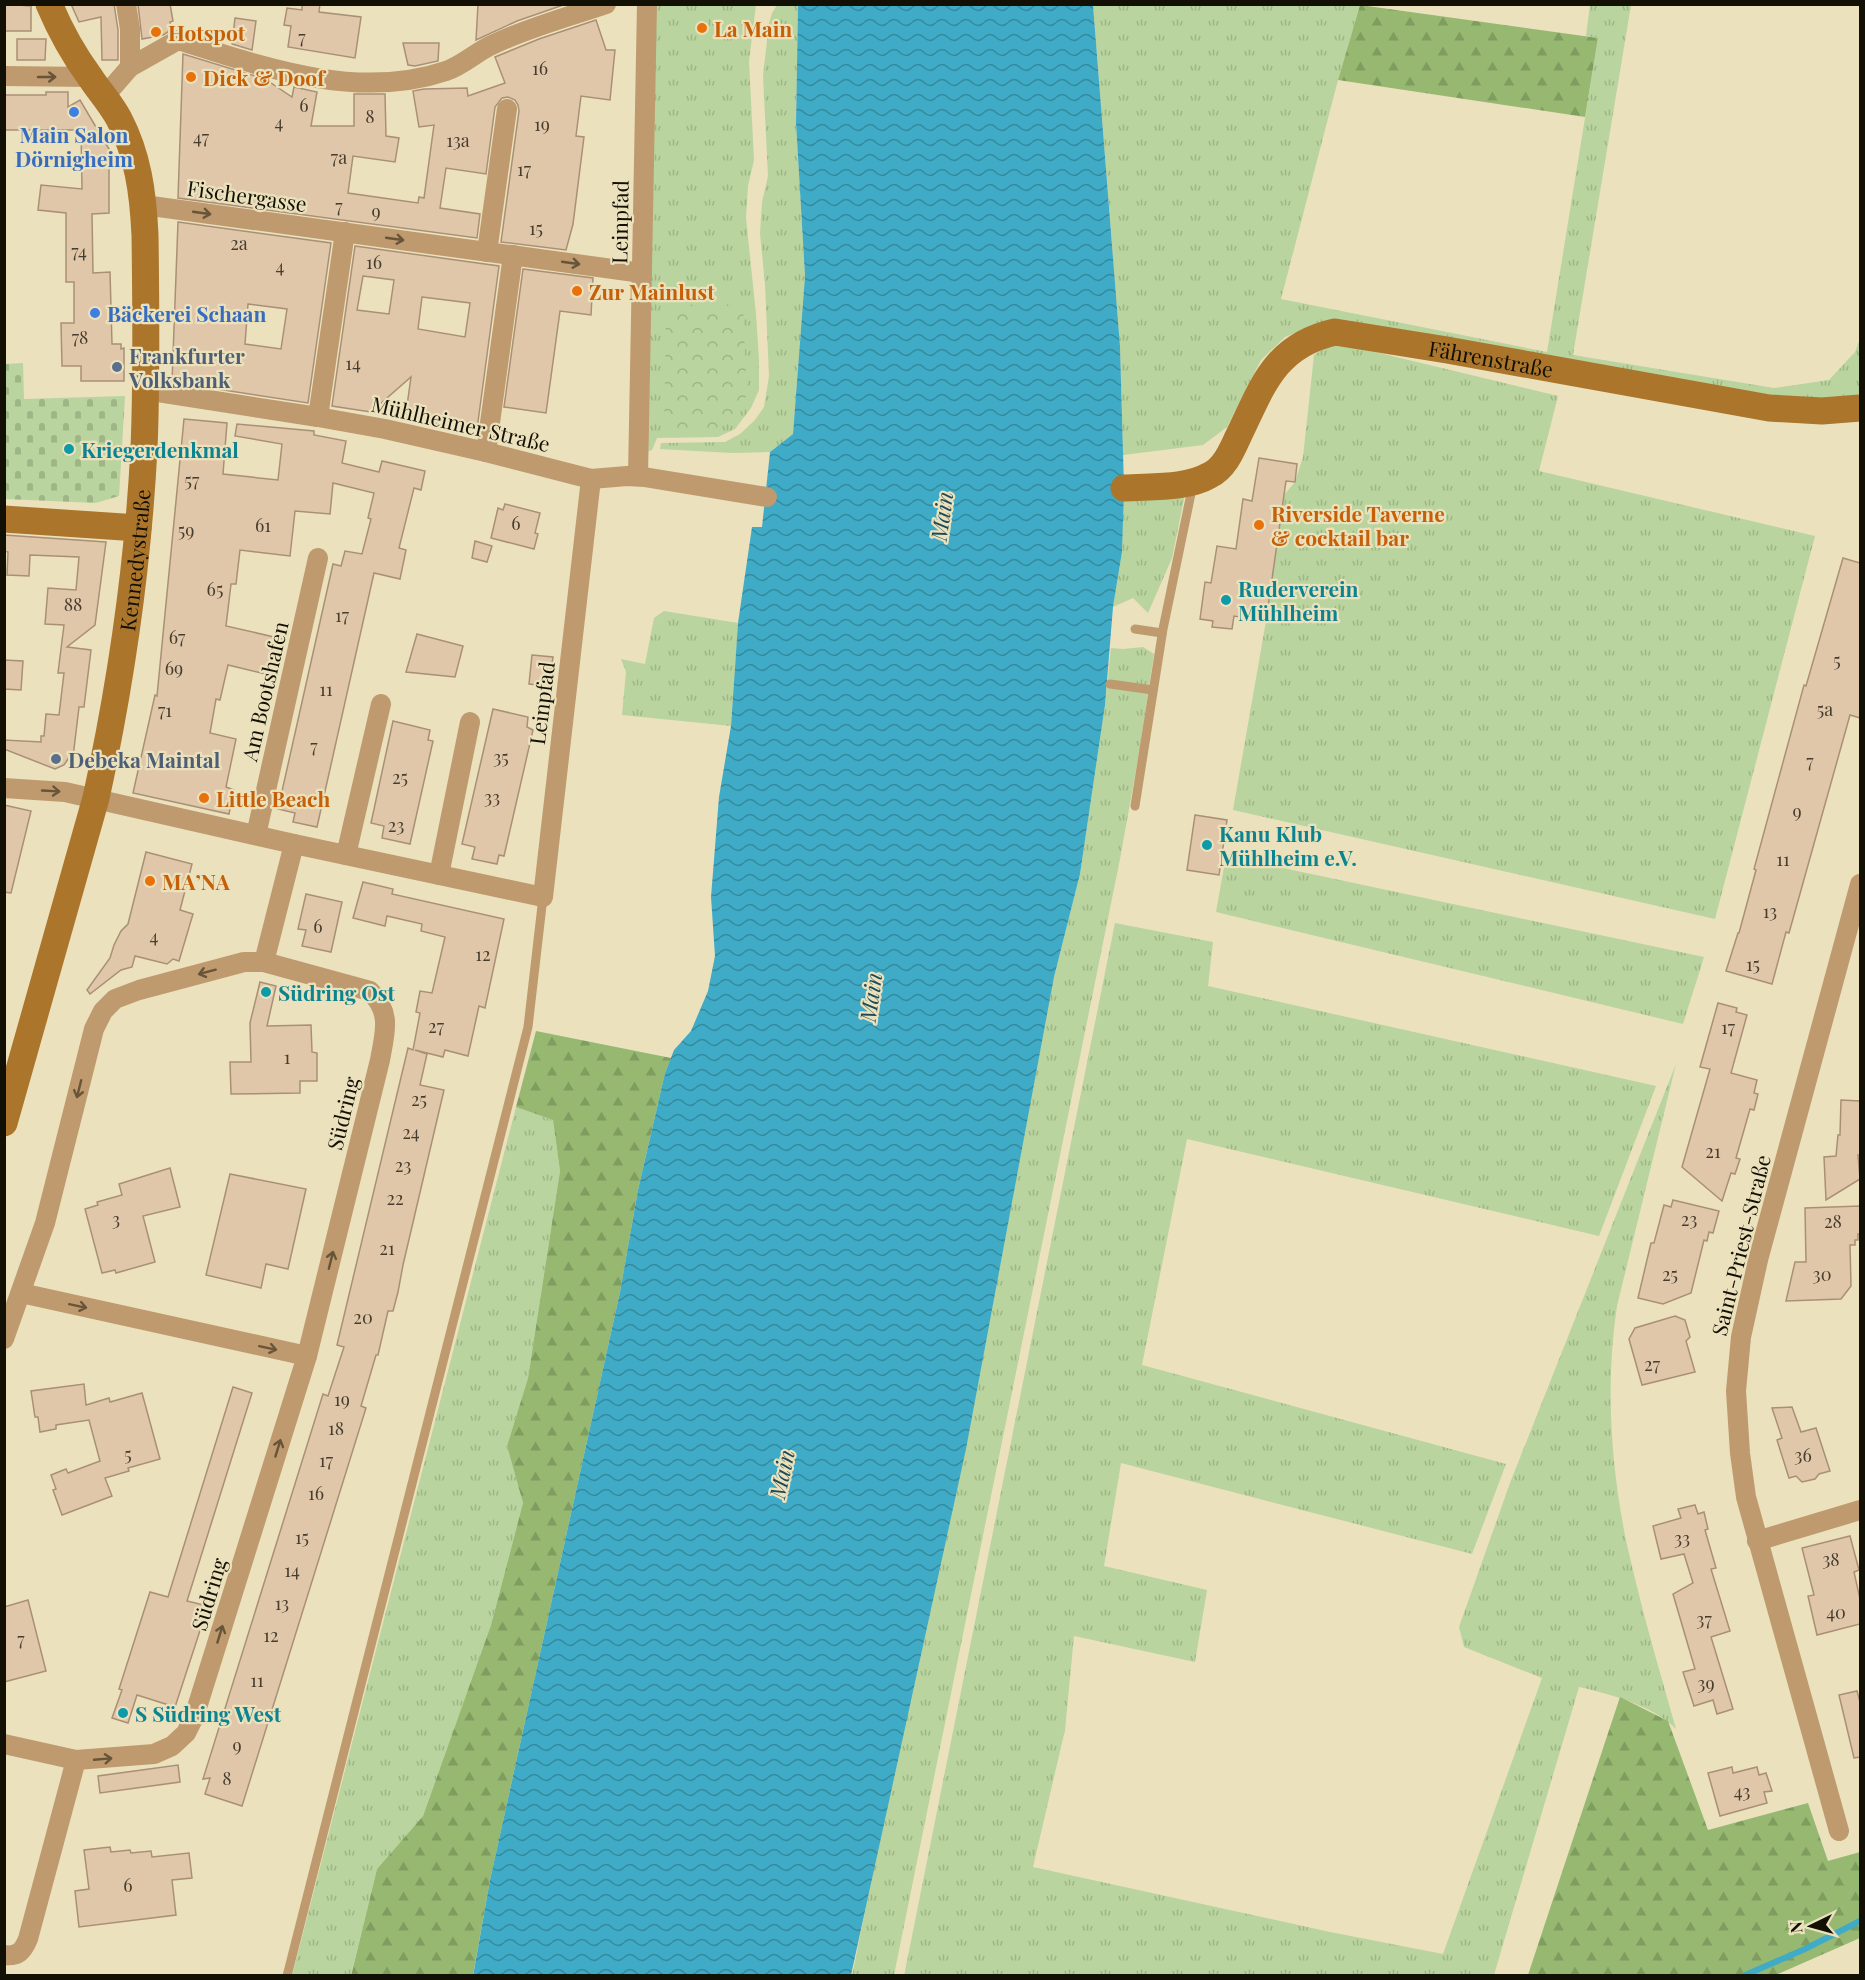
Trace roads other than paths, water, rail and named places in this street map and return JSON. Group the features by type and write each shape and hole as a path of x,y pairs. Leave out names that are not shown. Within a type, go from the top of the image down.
{"main road":[{"name":"Kennedystraße","path":"4,1123 96,798 126,639 144,448 146,390 144,205 134,154 119,118 62,34 49,4"},
{"name":"Fährenstraße","path":"1194,482 1218,470 1230,454 1261,388 1277,364 1303,342 1318,335 1335,332 1769,408 1822,411 1860,408"},
{"path":"1124,488 1194,482"},
{"path":"4,519 138,528"}],"street":[{"path":"126,4 130,30 130,67"},
{"path":"4,76 97,87 178,40 240,60 312,78 360,83 401,80 444,72 457,67 491,45 517,34 606,4"},
{"name":"Leinpfad","path":"638,476 647,4"},
{"path":"487,252 507,109"},
{"name":"Fischergasse","path":"144,205 642,273"},
{"path":"318,417 345,232"},
{"path":"486,452 513,255"},
{"name":"Mühlheimer Straße","path":"146,390 318,417 486,452 591,478 638,476 766,497"},
{"name":"Leinpfad","path":"543,897 591,478"},
{"name":"Am Bootshafen","path":"256,835 318,558"},
{"path":"346,855 381,704"},
{"path":"439,874 470,722"},
{"path":"4,788 64,792 96,798 294,844 543,897"},
{"path":"264,962 294,844"},
{"name":"Saint-Priest-Straße","path":"1839,1831 1757,1541 1744,1486 1737,1419 1737,1362 1761,1249 1860,884"},
{"name":"Südring","path":"4,1339 45,1223 94,1029 103,1011 115,999 138,990 244,962 264,962 370,991 379,1000 385,1012 385,1035 380,1060 307,1356 194,1717 186,1733 172,1746 154,1754 76,1760 4,1744"},
{"path":"21,1293 307,1356"},
{"path":"1757,1541 1860,1510"},
{"path":"4,1955 18,1954 24,1949 28,1939 76,1760"}],"lane":[{"path":"1134,806 1162,633 1194,482"},
{"path":"1135,630 1162,633"},
{"path":"1110,684 1153,690"},
{"path":"287,1976 528,1027 543,897"}],"water":[{"name":"Main","path":"798,5 1093,5 1120,346 1124,488 1122,552 1113,607 1105,705 1080,874 1054,977 966,1449 851,1975 473,1976 490,1880 620,1292 638,1190 665,1073 674,1050 691,1031 708,991 715,956 711,897 719,797 731,726 738,623 752,527 762,527 770,452 793,434 805,276 796,123"}],"waterway":[{"path":"1743,1976 1805,1949 1860,1921"}],"place":[{"name":"La Main","path":"702,28"},
{"name":"Hotspot","path":"156,32"},
{"name":"Dick & Doof","path":"191,77"},
{"name":"Main Salon Dörnigheim","path":"74,112"},
{"name":"Zur Mainlust","path":"577,291"},
{"name":"Bäckerei Schaan","path":"95,313"},
{"name":"Frankfurter Volksbank","path":"117,367"},
{"name":"Kriegerdenkmal","path":"69,449"},
{"name":"Riverside Taverne & cocktail bar","path":"1259,525"},
{"name":"Ruderverein Mühlheim","path":"1226,600"},
{"name":"Debeka Maintal","path":"56,759"},
{"name":"Little Beach","path":"204,798"},
{"name":"Kanu Klub Mühlheim e.V.","path":"1207,845"},
{"name":"MA’NA","path":"150,881"},
{"name":"Südring Ost","path":"266,992"},
{"name":"S Südring West","path":"123,1713"}]}
